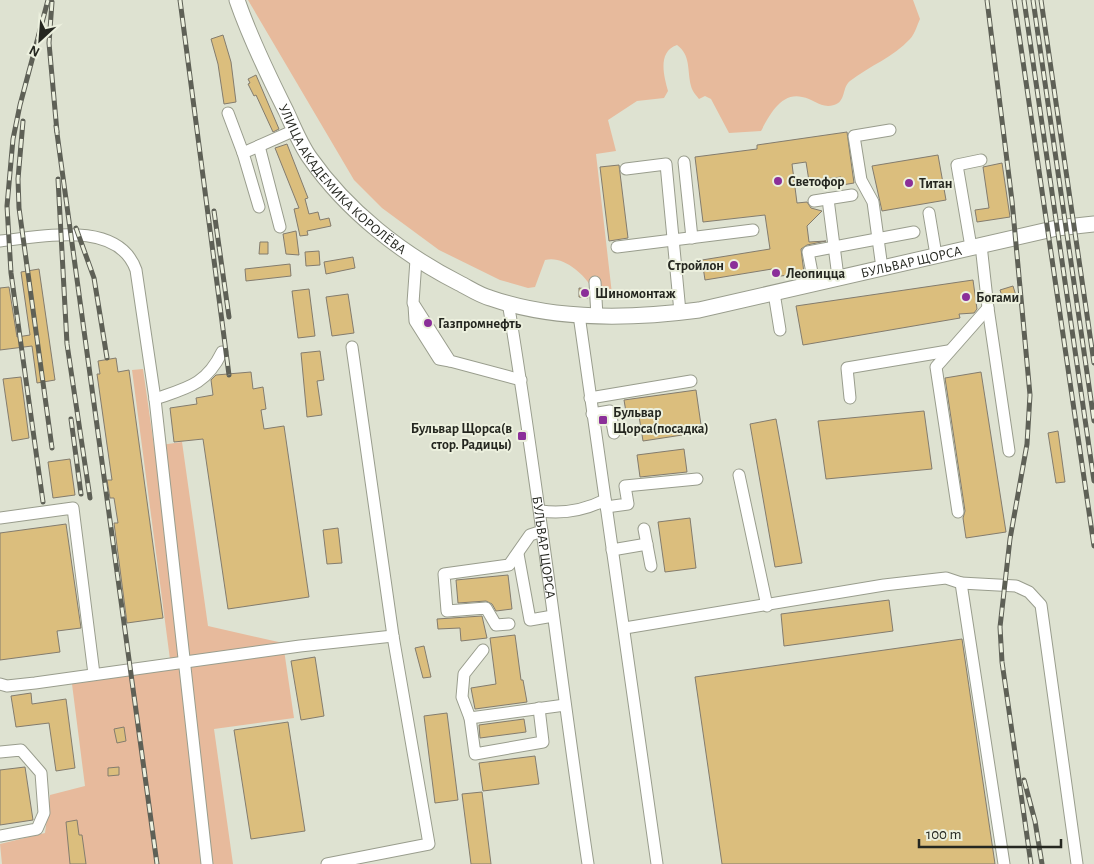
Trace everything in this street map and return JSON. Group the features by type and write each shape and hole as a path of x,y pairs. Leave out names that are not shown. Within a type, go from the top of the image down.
{"main road":[{"name":"УЛИЦА АКАДЕМИКА КОРОЛЁВА","path":"238,0 246,24 295,130 310,157 330,182 364,218 416,260 489,298 508,302"},
{"name":"БУЛЬВАР ЩОРСА","path":"508,302 579,315 627,316 680,312 774,293 1057,228 1094,224"}],"street":[{"path":"228,113 243,153 259,208"},
{"path":"243,153 295,130"},
{"path":"882,268 873,202 861,180 854,136 890,130"},
{"path":"259,146 280,227"},
{"path":"981,160 957,164 988,308 1009,451"},
{"path":"684,162 692,238"},
{"path":"626,169 666,164 680,312"},
{"path":"814,201 852,195"},
{"path":"828,199 838,278"},
{"path":"929,213 936,255"},
{"path":"616,247 753,230"},
{"path":"814,283 808,252 914,232"},
{"path":"0,241 78,234 91,236 116,245 129,255 136,270 155,400 207,864"},
{"path":"416,260 414,303 450,361 521,380"},
{"path":"595,282 597,316"},
{"path":"774,293 780,330"},
{"name":"БУЛЬВАР ЩОРСА","path":"508,302 541,511 552,616 588,864"},
{"path":"958,512 936,367 948,351 988,308"},
{"path":"579,315 658,864"},
{"path":"326,864 429,844 393,636 352,347"},
{"path":"850,398 847,368 948,351"},
{"path":"155,400 190,388 203,379 214,368 222,352"},
{"path":"590,398 691,381"},
{"path":"592,414 610,411 614,433"},
{"path":"739,475 768,606"},
{"path":"541,511 556,513 605,504 628,504 625,486 698,479"},
{"path":"0,518 73,508 94,674"},
{"path":"644,529 651,566"},
{"path":"509,624 496,625 486,608 447,611 444,574 506,566 518,554 530,535 542,532"},
{"path":"612,550 647,544"},
{"path":"518,554 530,620 552,616"},
{"path":"625,628 768,606 884,585 946,578 961,583 1016,586 1029,592 1041,605 1077,864"},
{"path":"961,583 1004,864"},
{"path":"0,684 8,686 26,684 183,661 393,636"},
{"path":"483,650 464,674 462,697 470,718 475,754 543,742 539,708"},
{"path":"470,718 564,705"},
{"path":"0,752 20,750 41,773 44,813 37,829 0,836"}],"shaded area":[{"path":"248,0 913,0 920,19 910,39 889,56 850,81 838,103 825,106 802,97 788,98 777,106 761,131 729,133 711,99 705,96 699,99 693,91 685,53 677,45 671,48 664,59 664,72 668,91 664,98 637,101 608,120 616,151 596,154 612,294 592,288 584,277 572,267 559,260 552,259 545,260 535,287 528,288 500,280 439,250 382,208 354,180"},
{"path":"143,369 154,446 182,442 208,626 283,643 294,718 214,729 233,864 2,864 0,844 45,833 50,795 85,786 72,684 171,667 132,370"}],"building":[{"path":"223,35 231,62 236,102 224,104 218,64 211,39"},
{"path":"256,75 279,129 273,132 256,95 254,96 248,84 250,83 248,79"},
{"path":"847,132 854,183 842,185 841,177 809,181 806,162 792,164 797,203 807,202 811,208 822,211 807,226 809,242 826,241 807,245 801,249 804,273 773,277 772,269 705,280 702,260 770,249 765,215 703,222 695,157 757,149 757,145"},
{"path":"287,144 308,198 305,199 309,214 318,212 320,220 329,218 331,226 307,231 308,235 300,236 294,209 299,208 275,148"},
{"name":"Титан","path":"938,155 946,200 882,211 872,166"},
{"path":"1002,163 1010,217 977,222 975,210 989,208 983,167"},
{"path":"619,165 628,238 609,241 600,167"},
{"path":"296,231 299,255 286,254 283,234"},
{"path":"260,242 268,242 268,254 259,254"},
{"path":"319,251 320,265 306,266 305,252"},
{"path":"353,257 355,268 326,274 324,262"},
{"path":"290,264 291,276 246,281 245,269"},
{"path":"39,269 55,380 37,383 32,346 0,350 0,288 9,287 17,337 30,335 21,272"},
{"path":"973,280 977,309 974,313 959,314 960,318 803,345 796,306"},
{"path":"1013,286 1017,299 1007,302 1006,298 1003,299 1000,290"},
{"name":"Шиномонтаж","path":"579,288 588,289 588,298 579,297"},
{"path":"309,289 315,336 298,338 292,291"},
{"path":"348,294 354,333 332,336 326,297"},
{"path":"320,351 324,380 317,381 322,415 307,417 301,353"},
{"path":"116,358 118,372 129,370 163,618 127,623 114,523 118,523 114,498 110,498 107,480 112,480 97,374 100,374 98,361"},
{"path":"251,372 253,389 263,387 266,409 261,410 264,429 284,426 309,597 228,609 203,439 174,442 170,408 197,404 196,398 213,395 211,380 216,375"},
{"path":"981,372 1006,532 966,538 963,518 965,511 945,378"},
{"path":"21,377 29,438 12,441 3,379"},
{"path":"696,390 702,432 643,441 638,410 626,412 624,400"},
{"path":"924,411 932,469 826,479 818,421"},
{"path":"776,419 802,563 775,567 750,424"},
{"path":"1058,431 1065,482 1056,483 1048,433"},
{"path":"684,449 687,472 640,477 637,455"},
{"path":"70,459 75,495 53,498 48,462"},
{"path":"690,518 696,568 665,572 658,522"},
{"path":"66,524 81,628 57,631 60,652 0,660 0,533"},
{"path":"338,528 342,563 327,564 323,530"},
{"path":"508,575 512,609 496,611 492,604 486,601 458,603 456,580"},
{"path":"889,600 893,631 784,646 781,614"},
{"path":"482,616 487,638 461,641 460,628 438,629 437,619"},
{"path":"515,635 521,680 523,680 527,702 475,709 471,688 496,684 490,638"},
{"path":"962,639 995,864 722,864 695,677"},
{"path":"424,646 431,677 423,678 415,648"},
{"path":"315,657 324,716 301,720 291,661"},
{"path":"31,693 32,704 66,699 75,768 56,771 49,723 16,727 11,696"},
{"path":"447,713 458,800 435,803 424,716"},
{"path":"524,719 526,732 480,738 479,725"},
{"path":"288,722 305,831 251,839 234,730"},
{"path":"124,727 126,741 117,743 114,729"},
{"path":"535,756 539,784 483,791 479,763"},
{"path":"25,767 33,820 0,825 0,770"},
{"path":"119,767 119,775 108,776 108,768"},
{"path":"482,792 491,864 471,864 462,794"},
{"path":"77,820 79,835 82,835 86,864 70,864 66,822"}],"railway":[{"path":"43,502 11,273 7,206 13,139 20,105 48,0"},
{"path":"180,0 229,375"},
{"path":"987,0 1012,201 1030,395 1027,444 1010,539 1000,627 1002,662 1031,864"},
{"path":"1014,0 1094,546"},
{"path":"1024,0 1094,481"},
{"path":"1033,0 1094,421"},
{"path":"1041,0 1094,363"},
{"path":"52,2 49,43 57,132"},
{"path":"23,121 18,179 19,208 52,448"},
{"path":"56,126 157,864"},
{"path":"58,179 67,344 90,498"},
{"path":"214,211 229,317"},
{"path":"76,228 94,278 107,358"},
{"path":"71,419 81,494"},
{"path":"1024,780 1035,821 1042,864"}],"place":[{"name":"Светофор","path":"778,181"},
{"name":"Титан","path":"909,183"},
{"name":"Стройлон","path":"734,265"},
{"name":"Леопицца","path":"776,273"},
{"name":"Шиномонтаж","path":"585,293"},
{"name":"Богами","path":"966,297"},
{"name":"Газпромнефть","path":"428,323"},
{"name":"Бульвар Щорса(посадка)","path":"603,420"},
{"name":"Бульвар Щорса(в стор. Радицы)","path":"522,436"}]}
